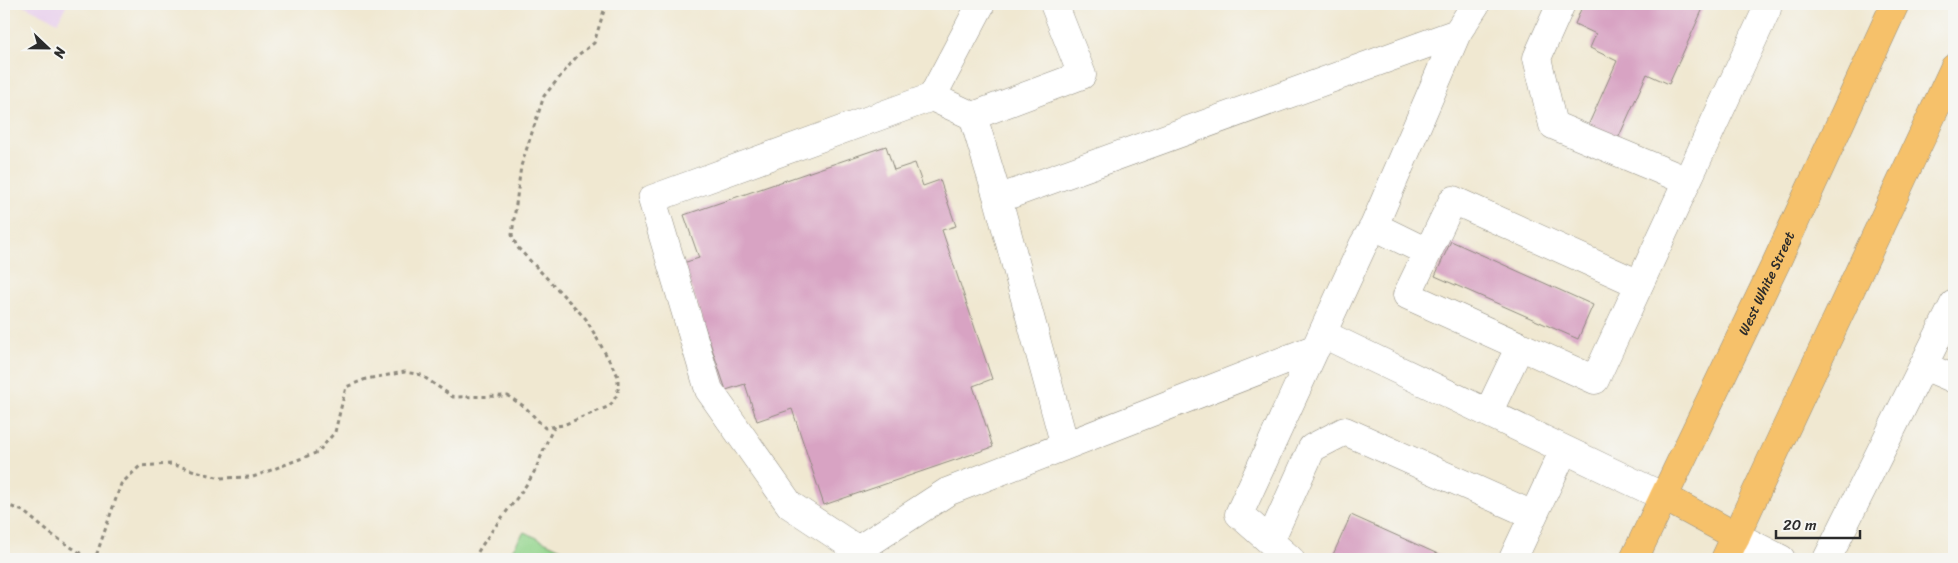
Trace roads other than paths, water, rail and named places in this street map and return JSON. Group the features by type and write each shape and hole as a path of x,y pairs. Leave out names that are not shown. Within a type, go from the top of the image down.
{"main road":[{"name":"West White Street","path":"1634,559 1780,254 1895,4"},
{"path":"1664,497 1731,548 1954,68"}],"lane":[{"path":"981,4 932,97 652,199 709,390 790,505 858,550 947,492 1065,446 1319,341 1488,413 1664,497"},
{"path":"932,97 973,116 1082,75 1054,4"},
{"path":"1290,559 1239,514 1363,245 1374,226 1457,33 1476,4"},
{"path":"1561,4 1537,58 1553,124 1687,181"},
{"path":"1639,284 1453,200 1407,296 1595,380 1767,9 1765,4"},
{"path":"998,199 1457,33"},
{"path":"973,116 998,199 1065,446"},
{"path":"1374,226 1427,252"},
{"path":"1826,559 1954,304"},
{"path":"1488,413 1520,346"},
{"path":"1924,366 1954,379"},
{"path":"1270,541 1312,448 1344,430 1533,516"},
{"path":"1513,559 1564,450"},
{"path":"1731,548 1781,559"}]}
